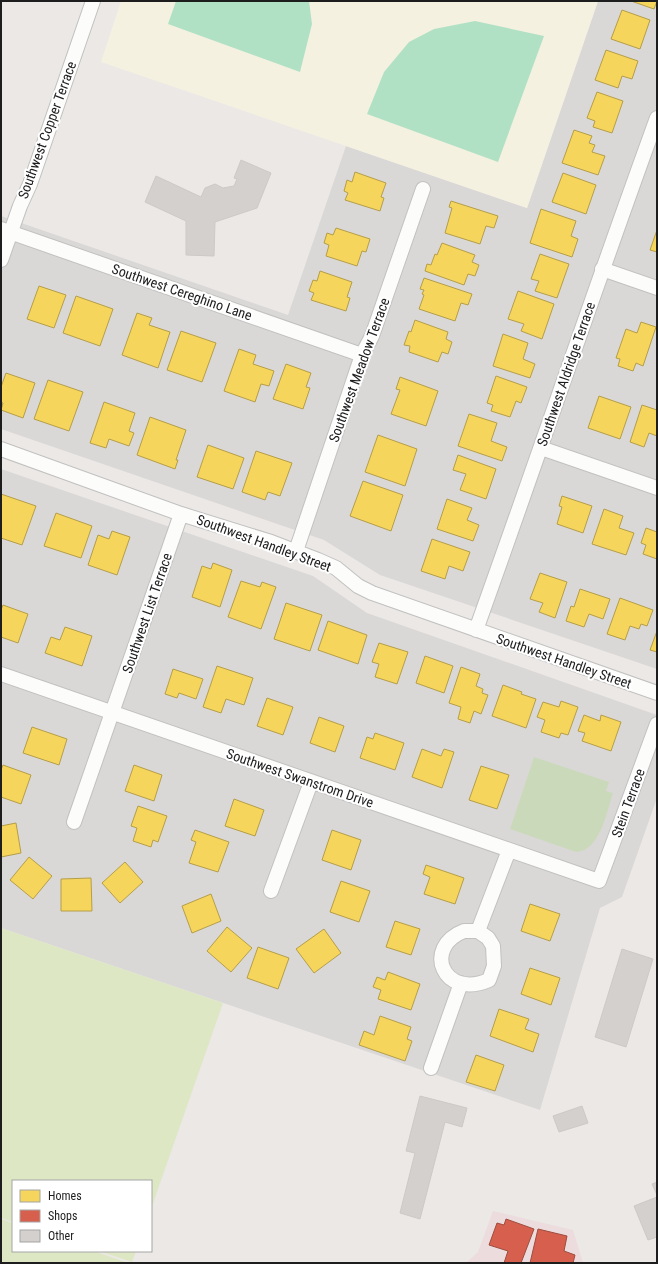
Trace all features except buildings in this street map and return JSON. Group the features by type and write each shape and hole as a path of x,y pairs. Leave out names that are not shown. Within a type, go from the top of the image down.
{"street":[{"name":"Southwest Copper Terrace","path":"1,260 6,230 20,206 30,184 93,1"},
{"name":"Southwest Aldridge Terrace","path":"476,630 541,448 602,269 657,118"},
{"name":"Southwest Meadow Terrace","path":"296,551 362,355 372,336 423,189"},
{"name":"Southwest Cereghino Lane","path":"6,230 362,355"},
{"path":"602,269 657,288"},
{"path":"541,448 657,488"},
{"name":"Southwest Handley Street","path":"1,449 181,514 296,551 336,568 358,586 372,593 657,693"},
{"name":"Southwest List Terrace","path":"74,822 181,514"},
{"name":"Southwest Swanstrom Drive","path":"1,674 599,881"},
{"name":"Stein Terrace","path":"599,881 657,724"},
{"path":"271,891 311,782"},
{"path":"478,931 509,850"},
{"path":"478,931 488,938 493,946 494,966 489,980 478,984 461,983 452,980 445,973 442,965 442,956 446,943 454,935 464,932 478,931"},
{"path":"431,1068 461,983"}],"shaded area":[{"path":"121,1 598,1 527,208 101,62"},
{"path":"598,1 657,1 657,669 380,575 324,540 1,429 1,216 288,315 346,146 527,208"},
{"path":"1,469 313,576 367,613 657,715 657,798 622,897 600,908 540,1110 1,928"},
{"path":"493,1211 573,1230 583,1263 466,1263 478,1252"}],"green space":[{"path":"176,1 309,1 312,24 300,72 168,24"},
{"path":"475,21 544,36 498,162 367,114 384,72 409,42 434,29"},
{"path":"534,757 609,782 606,791 613,793 605,819 597,838 584,850 576,852 510,829"},
{"path":"1,928 223,1003 152,1206 152,1180 12,1180 12,1222 1,1218"},
{"path":"1,1219 12,1223 12,1252 97,1252 128,1263 1,1263"},
{"path":"102,1252 136,1252 132,1262"}]}
